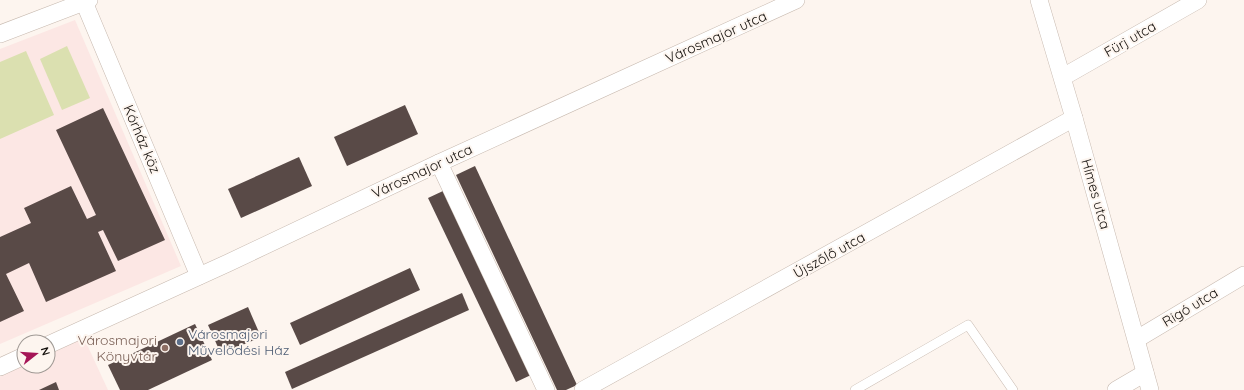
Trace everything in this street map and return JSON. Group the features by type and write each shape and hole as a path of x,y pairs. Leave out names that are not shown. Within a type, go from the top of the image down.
{"street":[{"name":"Városmajor utca","path":"56,342 439,163 796,0"},
{"name":"Hímes utca","path":"1039,0 1063,77 1150,390"},
{"name":"Fürj utca","path":"1063,77 1198,0"},
{"path":"0,34 87,1"},
{"name":"Kórház köz","path":"87,1 199,276"},
{"name":"Újszőlő utca","path":"583,390 1074,118"},
{"path":"439,163 546,390"},
{"name":"Rigó utca","path":"1137,339 1244,275"},
{"path":"0,368 16,360"},
{"path":"1116,390 1145,373"}],"lane":[{"path":"855,390 968,325 1013,390"}],"shaded area":[{"path":"75,20 181,266 23,334 16,334 16,337 0,344 0,49"},
{"path":"83,336 108,390 0,390 0,375 16,368 16,374 56,374 56,349"}],"green space":[{"path":"67,46 90,98 62,110 40,59"},
{"path":"26,51 54,115 0,139 0,62"}],"building":[{"path":"405,105 418,134 347,166 334,137"},
{"path":"103,108 165,240 118,261 103,230 98,232 116,271 46,302 29,263 6,274 24,311 0,322 0,237 31,223 24,208 71,186 87,219 96,215 56,130"},
{"path":"299,157 312,186 241,218 228,189"},
{"path":"475,166 577,385 566,390 557,390 456,175"},
{"path":"443,191 531,375 516,382 428,198"},
{"path":"410,268 420,290 300,345 290,323"},
{"path":"462,293 469,310 292,389 285,372"},
{"path":"248,307 261,337 221,354 208,325"},
{"name":"Városmajori Művelődési Ház","path":"195,324 212,360 148,390 120,390 108,365"},
{"path":"56,382 59,390 39,390"}],"place":[{"name":"Városmajori Művelődési Ház","path":"180,342"},
{"name":"Városmajori Könyvtár","path":"165,348"}]}
